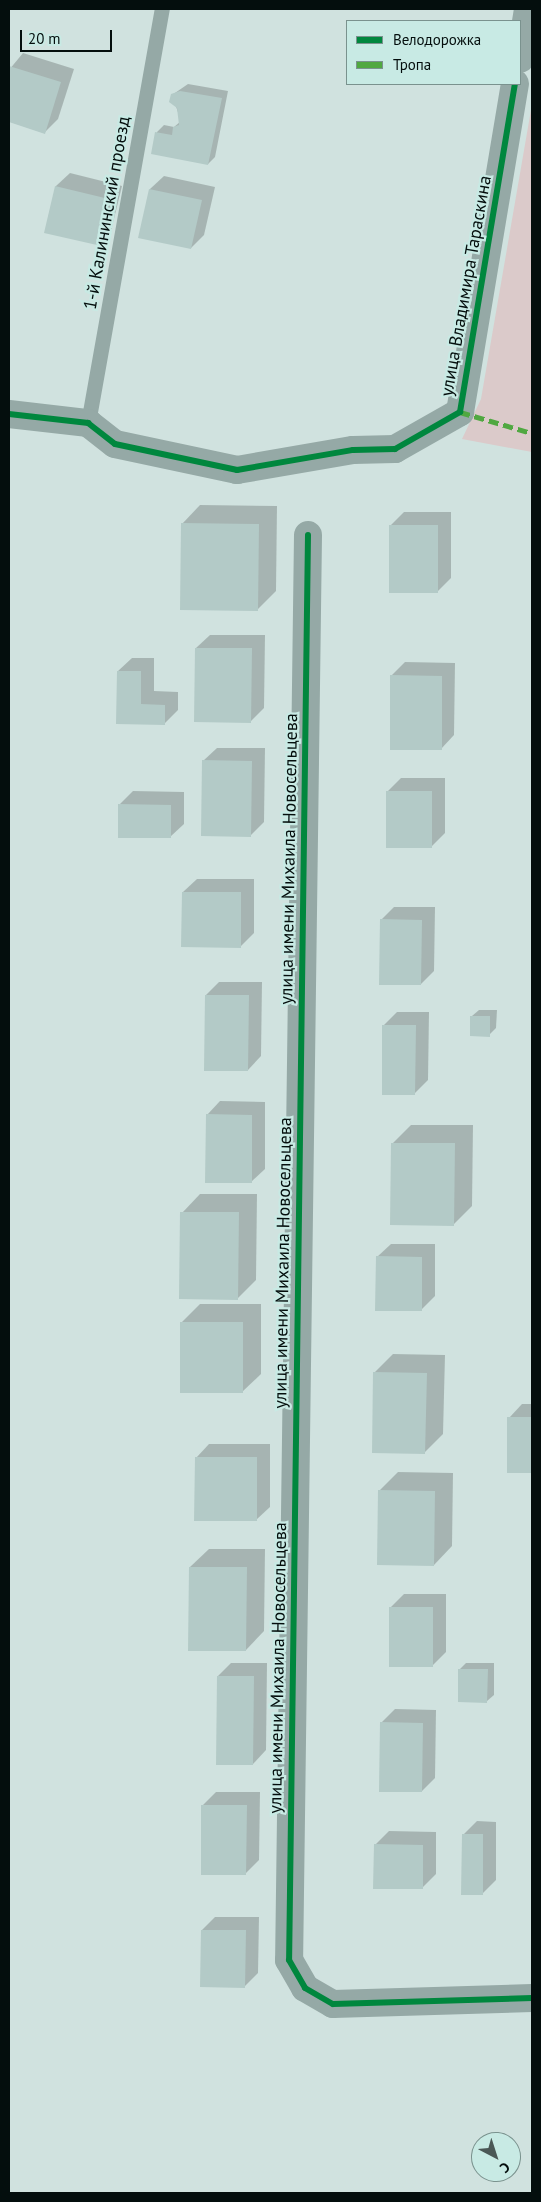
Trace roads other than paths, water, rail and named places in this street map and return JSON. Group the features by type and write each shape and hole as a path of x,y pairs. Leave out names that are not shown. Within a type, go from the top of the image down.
{"street":[{"path":"521,52 528,9"},
{"name":"улица Владимира Тараскина","path":"88,423 115,444 236,470 353,450 395,449 460,412 516,85"},
{"path":"9,414 88,423"},
{"name":"улица имени Михаила Новосельцева","path":"308,535 289,1960 306,1988 332,2004 532,1998"}],"lane":[{"name":"1-й Калининский проезд","path":"88,423 162,9"}]}
